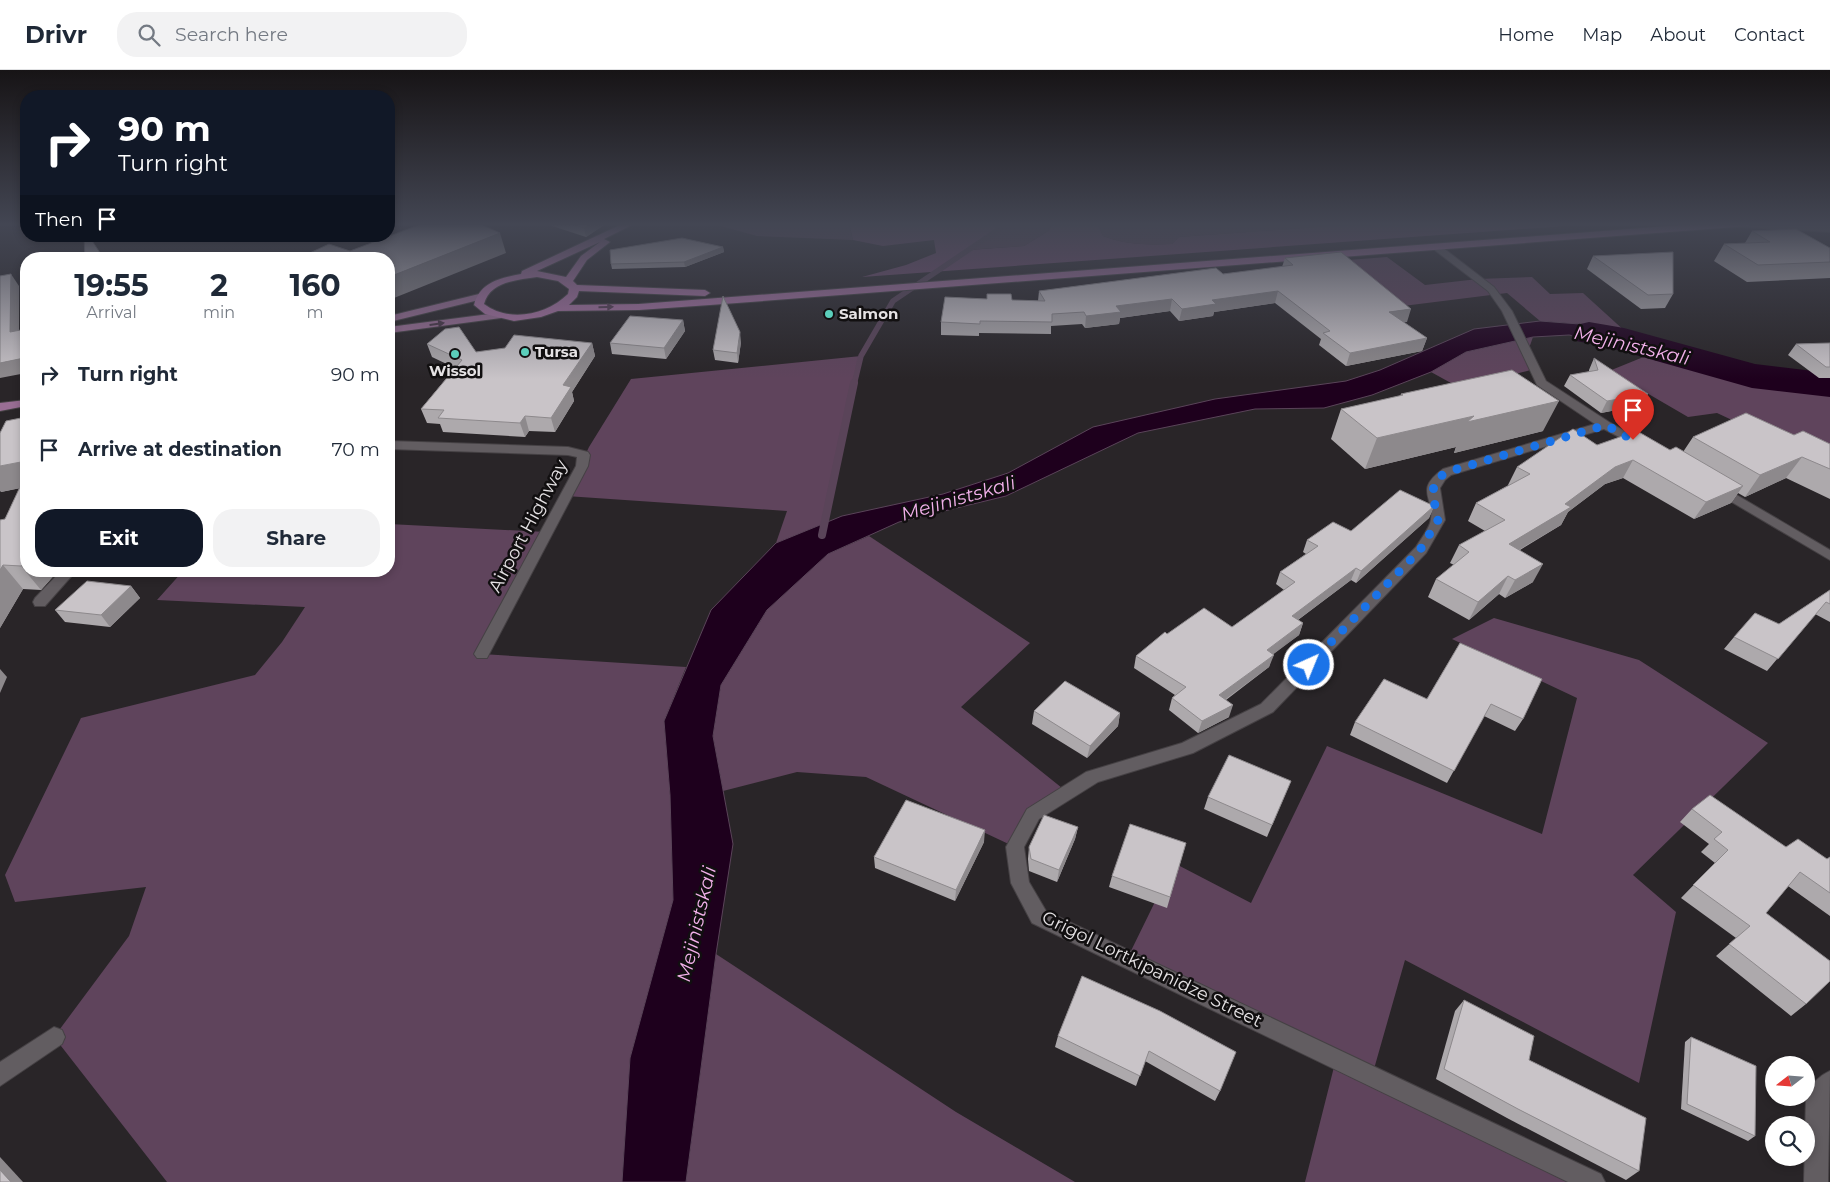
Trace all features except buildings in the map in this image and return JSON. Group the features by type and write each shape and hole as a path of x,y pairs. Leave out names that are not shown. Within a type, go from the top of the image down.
{"highway":[{"path":"521,275 487,289 479,297 479,305 485,311 497,316 527,317 557,308 568,302 573,295 571,284 576,275"},
{"path":"517,277 531,275"},
{"path":"545,275 555,276 571,284 713,293 889,284"},
{"path":"557,308 640,307 999,275"},
{"path":"959,278 1005,275"}],"main road":[{"path":"395,318 479,297"},
{"path":"395,329 497,316"},
{"path":"0,407 20,404"}],"street":[{"path":"1474,275 1491,288 1507,311 1540,383 1606,425 1653,450"},
{"name":"Grigol Lortkipanidze Street","path":"1593,1182 1039,917 1020,882 1015,847 1033,814 1092,777 1187,748 1267,708 1420,550 1438,520 1432,487 1437,478 1447,472 1606,425"},
{"name":"Airport Highway","path":"395,445 568,451 584,456 582,466 482,654"},
{"path":"1702,479 1830,556"},
{"path":"40,602 63,577"},
{"path":"0,1075 54,1037"},
{"path":"1816,1182 1817,1096 1830,1082"}],"shaded area":[{"path":"870,275 891,275 862,277"},
{"path":"1366,275 1411,275 1425,285 1478,279 1532,277 1550,294 1583,293 1627,333 1606,326 1540,321 1507,293 1403,306"},
{"path":"1533,337 1527,354 1535,369 1460,388 1431,372 1466,352"},
{"path":"1668,347 1752,376 1830,385 1830,448 1811,457 1717,413 1688,417 1609,371"},
{"path":"861,356 840,443 824,524 776,543 787,511 566,496 589,447 631,379"},
{"path":"395,524 546,532 482,654 686,667 664,721 670,795 673,900 630,1058 622,1182 167,1182 54,1037 129,936 146,887 15,902 5,875 81,718 255,675 282,642 305,607 157,600 178,577 395,577"},
{"path":"869,536 1030,643 961,707 1067,792 1033,814 1015,847 866,777 797,772 723,791 713,736 721,685 767,610 828,554"},
{"path":"1494,618 1639,660 1768,743 1633,875 1676,912 1639,1083 1405,960 1372,1076 1593,1182 1305,1182 1336,1059 1127,959 1174,863 1251,903 1327,746 1542,834 1577,698 1452,639"},
{"path":"716,954 956,1112 1075,1182 686,1182"}],"water":[{"path":"1540,321 1606,326 1668,347 1653,353 1618,343 1569,335 1533,337 1466,352 1431,372 1372,395 1324,408 1255,409 1138,433 1006,496 899,522 828,554 767,610 721,685 713,736 733,844 716,954 686,1182 622,1182 630,1058 673,900 670,795 664,721 711,610 776,543 842,516 943,494 1008,473 1093,427 1215,399 1346,381 1380,370 1474,329"}],"waterway":[{"path":"854,385 861,356 893,301 932,275"},
{"name":"Mejinistskali","path":"1589,333 1611,336 1752,376 1830,385"},
{"path":"822,535 854,383"}],"place":[{"name":"Salmon","path":"829,314"},
{"name":"Tursa","path":"525,352"},
{"name":"Wissol","path":"455,354"}],"route":[{"path":"1309,665 1420,550 1438,520 1432,487 1437,478 1447,472 1606,425 1633,440"}]}
